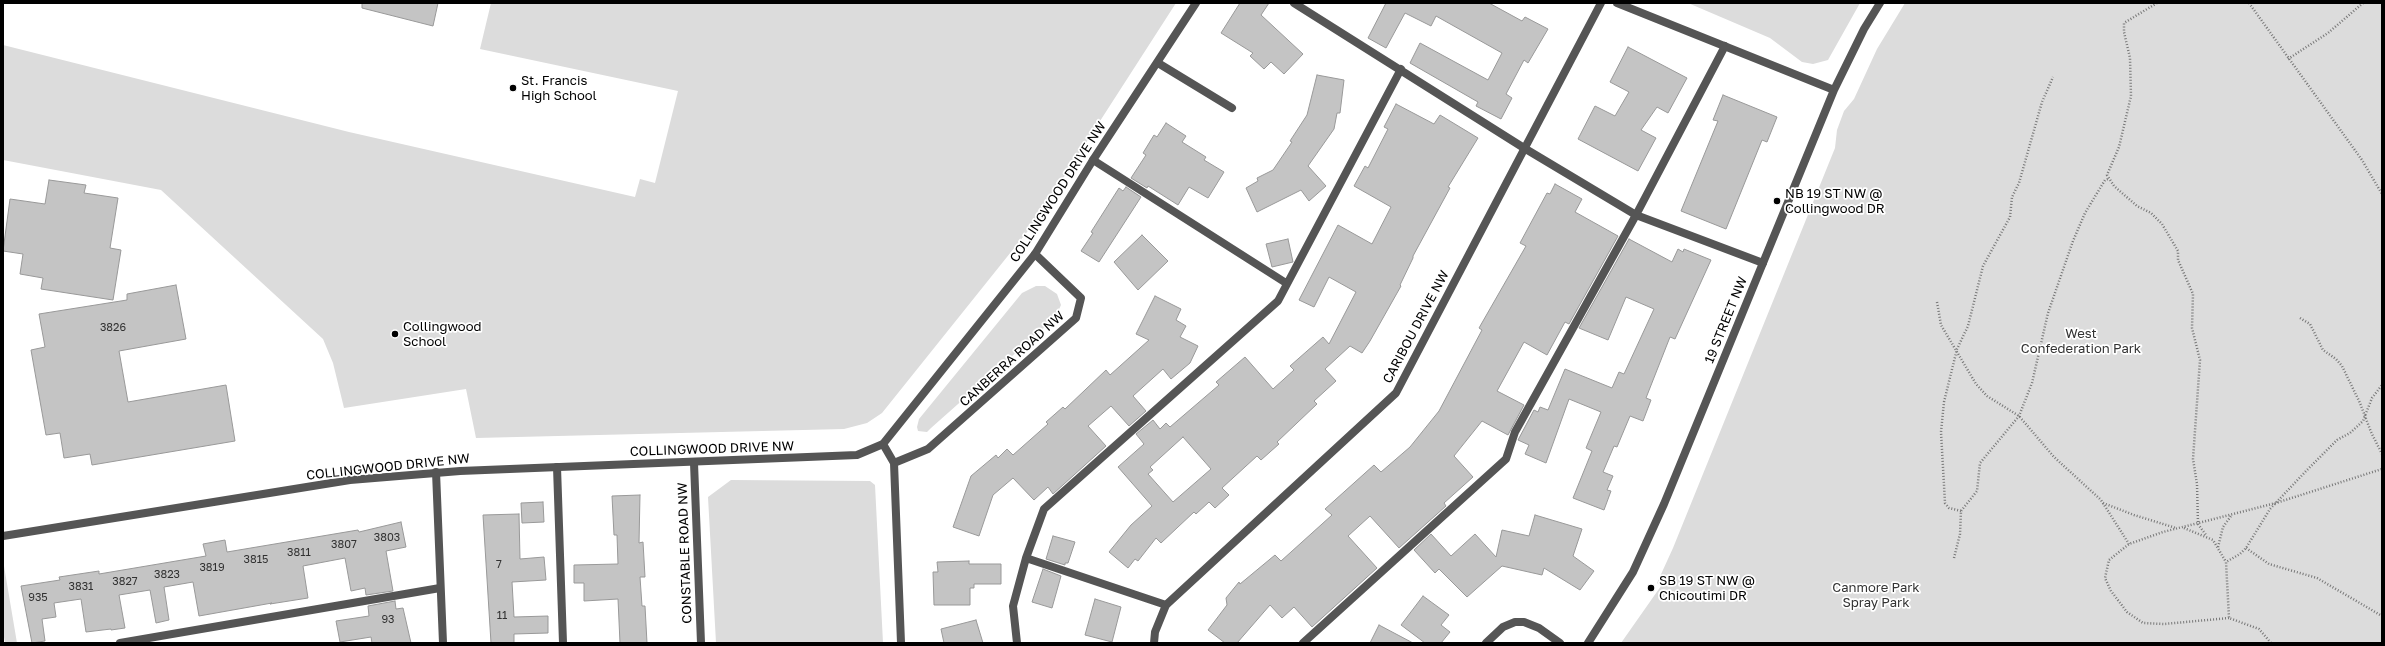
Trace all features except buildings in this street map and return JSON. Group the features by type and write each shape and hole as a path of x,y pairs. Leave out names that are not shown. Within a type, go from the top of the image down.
{"street":[{"name":"COLLINGWOOD DRIVE NW","path":"3,536 350,480 436,472 694,463 857,455 883,444 1035,254 1093,160 1196,3"},
{"path":"1294,3 1401,69 1524,148 1636,215 1763,262"},
{"name":"CARIBOU DRIVE NW","path":"1154,643 1155,632 1166,604 1396,393 1601,3"},
{"path":"1617,3 1834,90"},
{"name":"19 STREET NW","path":"1588,643 1634,572 1664,504 1834,90 1864,29 1880,3"},
{"path":"1303,643 1506,459 1515,432 1636,215 1725,46"},
{"path":"1158,63 1232,108"},
{"path":"1017,643 1013,606 1026,558 1044,509 1278,301 1286,283 1401,69"},
{"path":"1093,160 1286,283"},
{"name":"CANBERRA ROAD NW","path":"894,463 928,449 1076,318 1081,298 1035,254"},
{"path":"883,444 894,463 901,643"},
{"name":"CONSTABLE ROAD NW","path":"694,463 701,643"},
{"path":"557,467 564,643"},
{"path":"436,472 443,643"},
{"path":"1026,558 1166,604"},
{"path":"120,643 440,588"},
{"path":"1486,643 1503,627 1514,622 1524,622 1539,628 1560,643"}],"path":[{"path":"2157,3 2124,23 2124,32 2130,58 2131,96 2119,147 2107,175 2108,179 2137,206 2151,213 2162,224 2178,251 2178,260 2193,294 2192,332 2199,348 2200,360 2193,459 2197,484 2198,524 2206,535 2213,540 2226,562 2228,618"},
{"path":"2249,3 2362,160 2382,194"},
{"path":"2288,59 2328,33 2363,3"},
{"path":"1961,511 1949,508 1944,503 1941,453 1944,402 1957,350 1968,326 1983,266 2010,217 2012,197 2019,183 2042,102 2053,77"},
{"path":"1954,558 1960,534 1961,511 1977,491 1980,463 2019,416 2032,383 2048,313 2073,241 2085,213 2105,180 2108,179"},
{"path":"1937,302 1941,325 1976,384 1987,396 2019,416 2054,457 2087,485 2103,502 2129,544"},
{"path":"2300,318 2310,324 2323,350 2336,359 2342,366 2382,454"},
{"path":"2226,562 2246,548 2270,509 2329,448 2350,433 2365,417 2372,398 2382,385"},
{"path":"2103,502 2134,516 2181,528 2276,503 2382,469"},
{"path":"2218,548 2223,527 2232,515"},
{"path":"2177,528 2129,544 2109,560 2105,578 2111,591 2127,612 2143,623 2171,623 2228,618 2259,630 2271,643"},
{"path":"2181,528 2206,535"},
{"path":"2246,548 2269,564 2317,578 2382,616"}],"green space":[{"path":"491,3 1176,3 1035,222 882,413 867,423 844,429 476,438 466,389 344,408 333,363 323,339 161,190 3,160 3,45 349,132 635,197 640,179 655,183 678,91 480,49"},
{"path":"1688,3 1860,3 1828,60 1813,64 1802,62 1770,38"},
{"name":"West Confederation Park","path":"1905,3 2382,3 2382,643 1621,643 1661,586 1657,583 1673,548 1835,148 1837,130 1844,111 1854,99 1877,49"},
{"path":"1036,286 1045,286 1057,294 1061,305 1055,318 927,432 918,431 917,427 919,419 1022,293"},
{"path":"731,480 870,481 875,485 883,643 716,643 708,497"},
{"path":"3,564 17,643 5,643 3,631"}],"place":[{"name":"St. Francis High School","path":"513,88"},
{"name":"NB 19 ST NW @ Collingwood DR","path":"1777,201"},
{"name":"Collingwood School","path":"395,334"},
{"name":"SB 19 ST NW @ Chicoutimi DR","path":"1651,588"}],"park label":[{"name":"Canmore Park Spray Park","path":"1876,596"}]}
